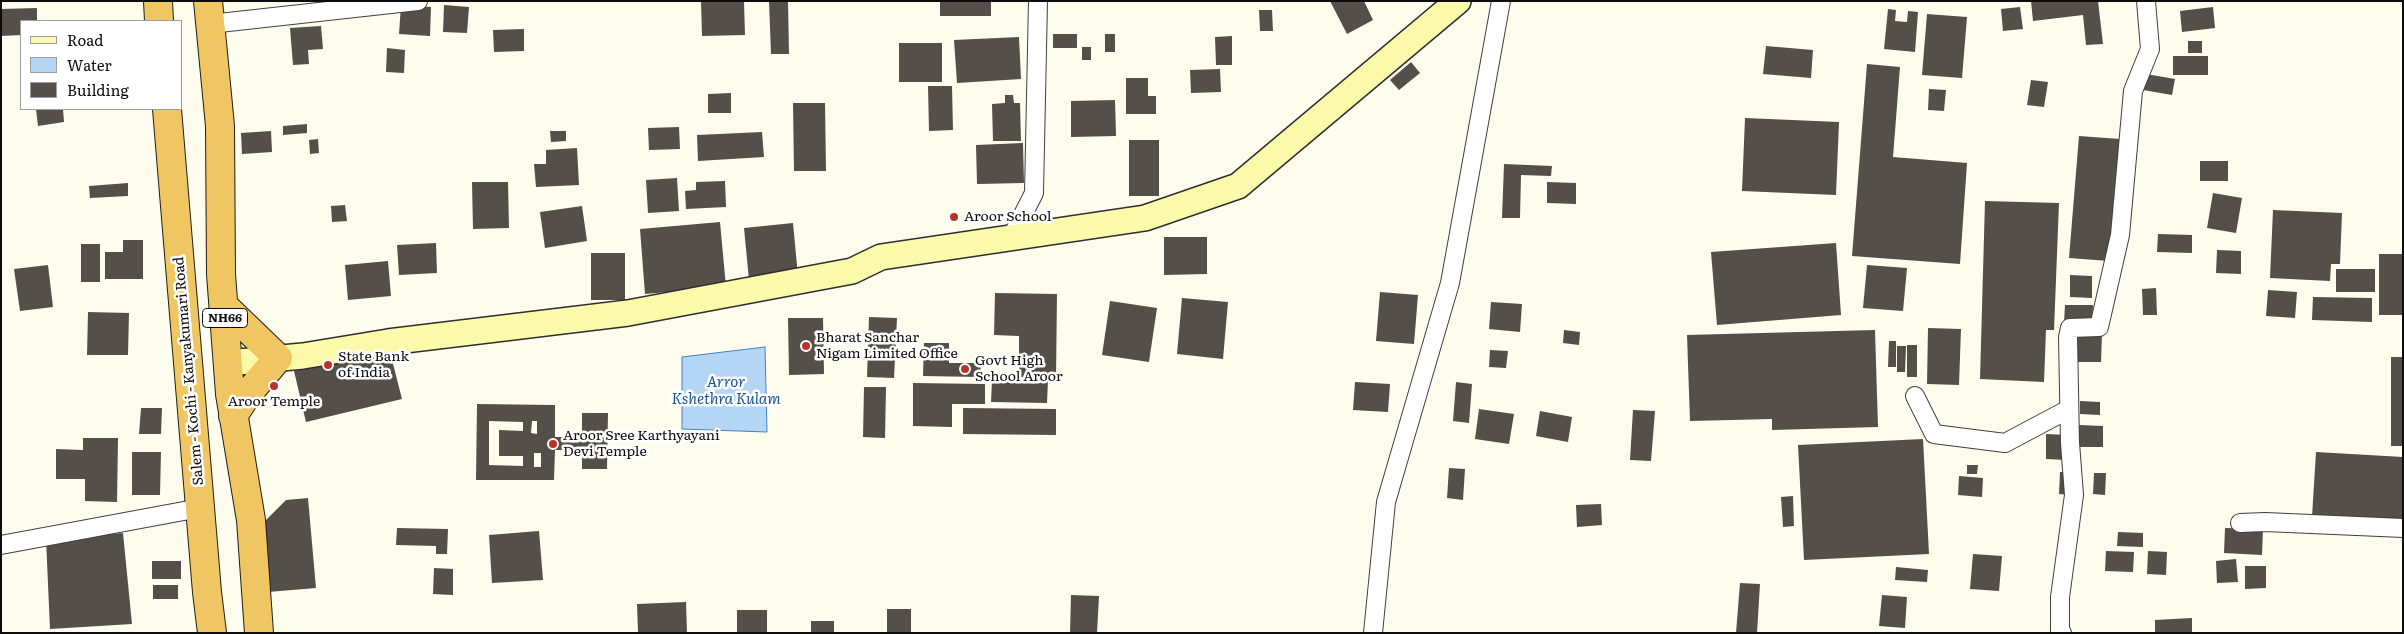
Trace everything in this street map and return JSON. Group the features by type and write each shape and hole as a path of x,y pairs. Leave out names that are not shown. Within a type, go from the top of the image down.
{"highway":[{"path":"158,1 159,20"},
{"name":"NH66","path":"209,12 220,126 221,274 228,363 233,416 251,520 259,633"},
{"name":"Salem - Kochi - Kanyakumari Road","path":"167,110 206,592 212,633"},
{"path":"224,306 278,358 246,396 233,416"}],"main road":[{"path":"228,363 628,313 852,270 882,257 1145,218 1238,186 1458,1"}],"street":[{"path":"209,12 418,1"},
{"path":"1011,238 1034,194 1038,1"},
{"path":"1373,633 1386,502 1450,283 1501,1"},
{"path":"2062,633 2060,630 2060,597 2074,495 2069,409 2068,337 2070,328 2098,327 2120,235 2133,91 2150,49 2146,1"},
{"path":"1915,396 1934,434 2005,443 2069,409"},
{"path":"1,545 200,508"},
{"path":"2240,523 2265,522 2403,528"}],"water":[{"name":"Arror Kshethra Kulam","path":"765,347 767,432 682,429 682,357"}],"building":[{"path":"701,1 744,1 745,35 702,36"},
{"path":"769,1 788,1 789,54 771,54"},
{"path":"940,1 991,1 991,16 940,16"},
{"path":"1330,1 1364,1 1373,20 1347,34"},
{"path":"2031,1 2098,1 2103,44 2086,45 2083,15 2033,21"},
{"path":"401,5 431,7 430,36 399,34"},
{"path":"444,5 469,7 467,33 443,32"},
{"path":"2020,7 2023,29 2003,31 2001,9"},
{"path":"2213,7 2215,28 2182,32 2180,11"},
{"path":"37,8 37,20 20,20 20,35 1,36 1,9"},
{"path":"1888,9 1896,10 1895,21 1907,22 1908,11 1918,12 1915,52 1884,49"},
{"path":"1259,10 1272,10 1273,31 1260,31"},
{"path":"1927,14 1967,17 1962,78 1922,75"},
{"path":"321,26 323,49 308,50 309,64 293,65 290,28"},
{"path":"524,29 524,51 494,52 493,30"},
{"path":"1053,34 1077,34 1077,48 1053,48"},
{"path":"1105,34 1115,34 1115,52 1105,52"},
{"path":"1232,36 1232,65 1216,65 1215,37"},
{"path":"1019,37 1021,79 957,83 954,40"},
{"path":"2188,41 2202,41 2202,53 2188,53"},
{"path":"899,43 942,43 942,82 899,82"},
{"path":"1766,46 1813,50 1811,78 1763,74"},
{"path":"1082,47 1091,47 1091,60 1082,60"},
{"path":"387,48 405,50 404,73 386,72"},
{"path":"2173,56 2208,56 2208,75 2173,75"},
{"path":"1411,62 1420,73 1399,90 1390,80"},
{"path":"1867,64 1900,67 1893,157 1967,163 1960,264 1852,256"},
{"path":"1220,69 1221,92 1191,93 1190,70"},
{"path":"2146,74 2175,79 2172,95 2143,90"},
{"path":"1126,78 1148,78 1148,96 1156,96 1156,114 1126,114"},
{"path":"2031,80 2048,82 2044,107 2027,105"},
{"path":"928,86 952,86 953,130 929,131"},
{"path":"1929,89 1946,90 1944,111 1928,110"},
{"path":"731,93 731,113 708,113 708,94"},
{"path":"1005,95 1013,95 1014,103 1020,103 1021,141 993,141 992,104 1005,103"},
{"path":"1115,100 1116,136 1071,137 1071,101"},
{"path":"793,103 825,103 826,171 794,171"},
{"path":"36,110 63,110 64,122 38,126"},
{"path":"1745,118 1839,122 1836,195 1742,191"},
{"path":"307,124 307,133 283,135 283,126"},
{"path":"679,127 680,149 649,150 648,128"},
{"path":"271,131 272,152 242,154 241,133"},
{"path":"550,131 566,131 566,141 551,142"},
{"path":"762,132 764,157 698,161 697,135"},
{"path":"2079,136 2120,139 2109,261 2069,258"},
{"path":"318,139 319,153 310,154 309,140"},
{"path":"1129,140 1159,140 1159,196 1129,196"},
{"path":"1023,143 1024,183 977,184 976,145"},
{"path":"577,148 579,185 536,187 534,164 546,164 546,150"},
{"path":"2200,161 2228,161 2228,181 2200,181"},
{"path":"1504,164 1552,166 1551,176 1521,175 1520,218 1502,218"},
{"path":"677,178 679,211 648,213 646,180"},
{"path":"725,181 726,207 686,209 685,191 696,190 696,182"},
{"path":"472,182 508,182 509,228 473,229"},
{"path":"1547,182 1576,183 1576,204 1547,203"},
{"path":"128,183 128,196 90,198 89,186"},
{"path":"2213,193 2242,198 2236,233 2207,228"},
{"path":"1985,201 2059,203 2054,330 2046,330 2044,382 1980,379"},
{"path":"345,205 347,221 332,222 331,206"},
{"path":"582,206 587,241 545,248 540,212"},
{"path":"2273,210 2342,213 2340,264 2331,264 2330,281 2270,278"},
{"path":"720,222 726,287 645,294 640,229"},
{"path":"793,223 798,276 749,280 744,228"},
{"path":"2158,234 2192,235 2192,253 2157,252"},
{"path":"1164,237 1207,237 1207,274 1164,275"},
{"path":"123,240 143,240 143,279 105,279 105,252 123,252"},
{"path":"436,243 437,273 399,275 397,245"},
{"path":"1836,243 1841,315 1717,325 1711,252"},
{"path":"81,244 100,244 100,282 81,282"},
{"path":"2217,250 2241,251 2241,274 2216,273"},
{"path":"591,253 625,253 625,300 591,300"},
{"path":"2379,254 2403,254 2403,315 2379,315"},
{"path":"388,261 391,296 348,300 345,265"},
{"path":"48,265 53,307 20,311 14,269"},
{"path":"1867,265 1907,268 1903,311 1863,308"},
{"path":"2336,269 2375,269 2375,292 2336,292"},
{"path":"2070,275 2092,276 2092,298 2070,297"},
{"path":"2156,288 2157,315 2143,315 2142,289"},
{"path":"2268,290 2297,292 2295,318 2266,316"},
{"path":"1380,292 1418,295 1414,344 1376,341"},
{"path":"995,293 1057,294 1056,378 1019,377 1019,336 994,335"},
{"path":"2313,297 2372,298 2372,322 2312,320"},
{"path":"1182,298 1228,302 1223,359 1177,354"},
{"path":"1110,301 1157,308 1149,362 1102,355"},
{"path":"1491,302 1522,304 1520,332 1489,329"},
{"path":"2065,305 2093,305 2092,324 2064,323"},
{"path":"88,312 129,313 128,355 87,355"},
{"path":"869,317 897,318 894,378 867,377"},
{"name":"Bharat Sanchar Nigam Limited Office","path":"788,318 823,318 824,374 789,375"},
{"path":"1928,328 1961,329 1959,385 1927,384"},
{"path":"1564,330 1580,332 1579,345 1563,343"},
{"path":"1875,330 1878,427 1772,430 1772,419 1690,421 1687,335"},
{"path":"2074,332 2102,333 2101,362 2073,362"},
{"path":"1889,341 1896,341 1896,367 1888,367"},
{"path":"924,343 949,343 949,363 981,363 980,377 923,376"},
{"path":"1907,345 1917,345 1917,377 1907,377"},
{"path":"1897,346 1906,346 1905,372 1897,372"},
{"path":"389,348 402,399 306,422 294,371"},
{"path":"1490,350 1508,351 1506,368 1489,367"},
{"path":"2391,357 2403,357 2403,446 2391,446"},
{"path":"992,380 1048,380 1047,403 991,402"},
{"path":"1355,382 1390,384 1388,412 1353,410"},
{"path":"1456,382 1472,384 1469,423 1453,421"},
{"path":"913,383 985,384 985,404 952,404 952,427 913,426"},
{"path":"864,387 886,387 885,438 863,437"},
{"path":"2080,401 2100,402 2100,415 2080,414"},
{"name":"Aroor Sree Karthyayani Devi Temple","path":"477,404 555,405 555,437 582,437 582,413 608,413 607,469 582,469 582,450 555,450 554,480 476,480","holes":["489,421 523,422 523,431 499,430 499,456 523,456 523,466 489,465","532,421 537,421 537,434 531,433","534,453 541,453 541,467 534,467"]},
{"path":"141,408 162,408 161,434 139,434"},
{"path":"963,408 1056,409 1056,435 963,434"},
{"path":"1479,409 1514,414 1509,444 1475,439"},
{"path":"1633,410 1655,411 1651,461 1630,460"},
{"path":"1540,411 1572,417 1568,442 1536,436"},
{"path":"2079,425 2103,426 2103,447 2078,447"},
{"path":"2046,434 2067,435 2066,460 2046,459"},
{"path":"83,438 118,438 117,502 85,501 85,479 56,479 56,449 83,450"},
{"path":"1923,439 1929,554 1804,560 1798,445"},
{"path":"132,452 161,452 160,495 132,495"},
{"path":"2316,452 2403,457 2403,523 2312,517"},
{"path":"1967,465 1978,465 1977,474 1967,474"},
{"path":"1449,468 1465,469 1463,500 1447,498"},
{"path":"2060,472 2071,472 2070,495 2059,494"},
{"path":"2094,473 2106,473 2105,495 2093,494"},
{"path":"1959,476 1983,478 1982,497 1958,495"},
{"path":"1793,496 1794,526 1783,527 1781,497"},
{"path":"308,498 316,588 268,592 261,525 286,500"},
{"path":"1601,504 1602,525 1577,527 1576,505"},
{"path":"397,528 448,529 447,554 436,554 436,546 396,545"},
{"path":"2225,528 2263,529 2262,555 2224,553"},
{"path":"539,531 543,580 492,583 489,535"},
{"path":"2118,532 2143,533 2143,547 2117,546"},
{"path":"123,533 132,624 50,629 46,539"},
{"path":"2106,551 2134,552 2133,572 2105,571"},
{"path":"2148,551 2167,552 2166,575 2147,574"},
{"path":"1973,554 2002,556 1999,591 1970,589"},
{"path":"2236,559 2238,582 2217,583 2216,561"},
{"path":"152,561 181,561 181,579 152,579"},
{"path":"2245,566 2266,566 2266,588 2245,589"},
{"path":"1896,567 1928,570 1927,582 1895,580"},
{"path":"434,568 453,569 453,595 433,594"},
{"path":"1740,583 1760,584 1757,633 1736,633"},
{"path":"153,585 178,585 178,599 153,599"},
{"path":"1071,595 1099,596 1097,633 1070,633"},
{"path":"1882,595 1907,597 1905,628 1879,626"},
{"path":"686,602 687,633 638,633 637,604"},
{"path":"887,609 911,609 911,633 887,633"},
{"path":"737,610 767,610 767,633 737,633"},
{"path":"2192,618 2192,633 2155,633 2155,620"},
{"path":"811,621 834,621 834,633 811,633"}],"place":[{"name":"Aroor School","path":"954,217"},
{"name":"Bharat Sanchar Nigam Limited Office","path":"806,346"},
{"name":"State Bank of India","path":"328,365"},
{"name":"Govt High School Aroor","path":"965,369"},
{"name":"Aroor Temple","path":"274,386"},
{"name":"Aroor Sree Karthyayani Devi Temple","path":"553,444"}]}
